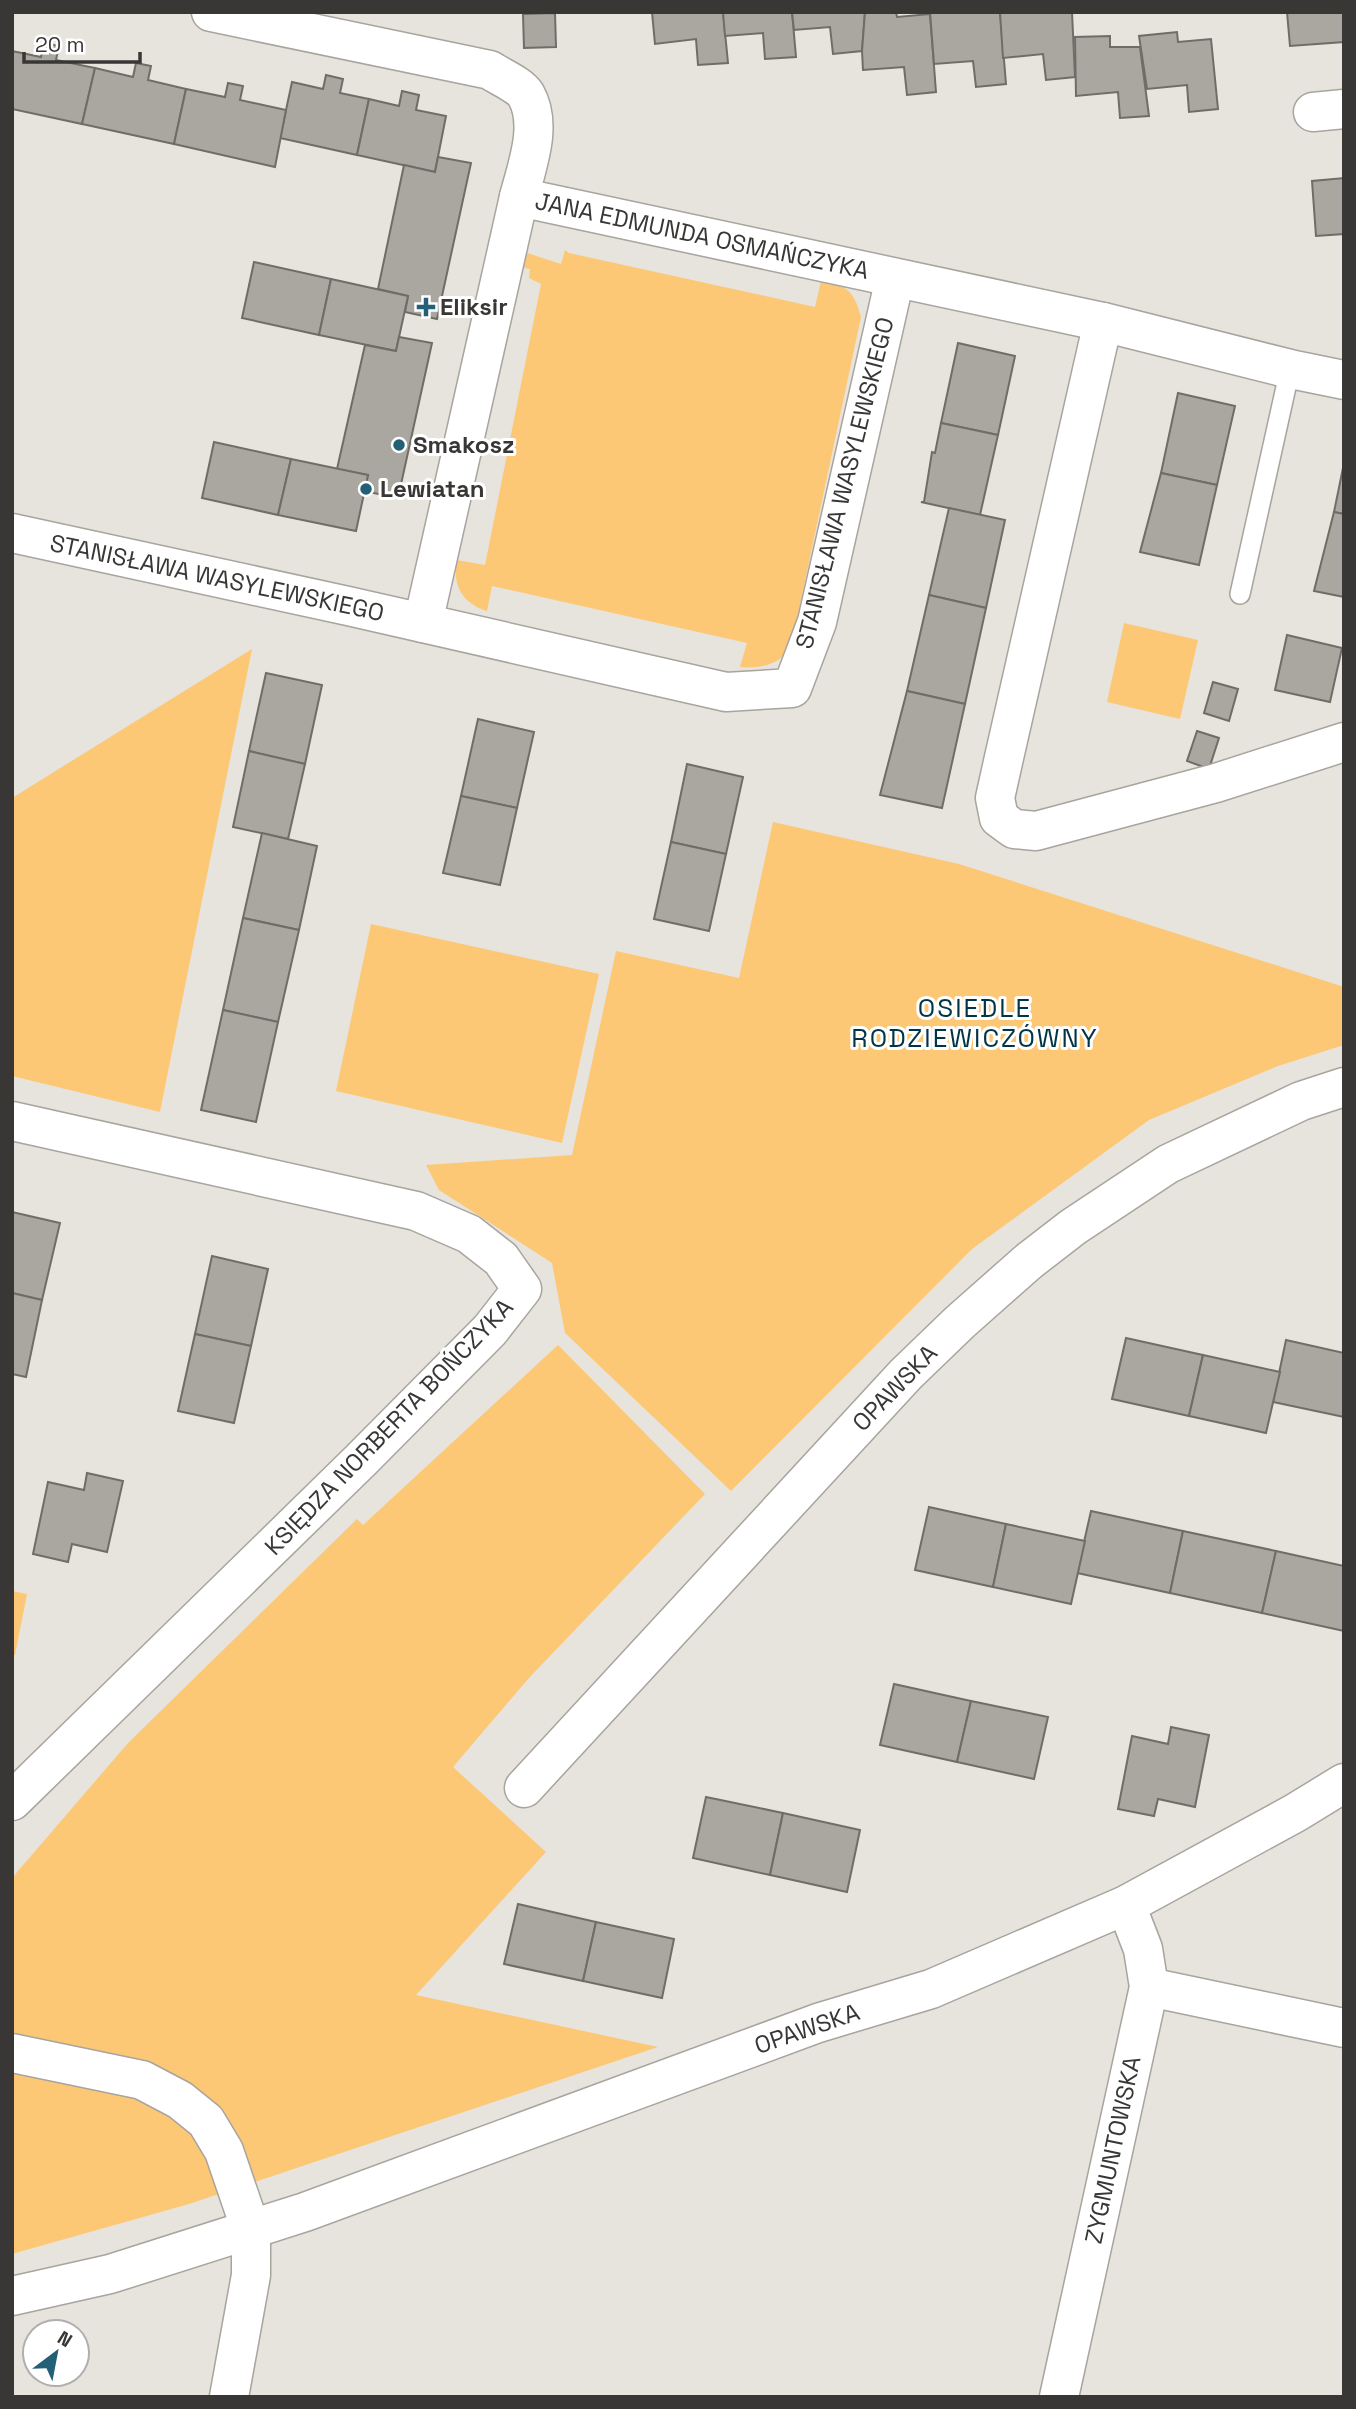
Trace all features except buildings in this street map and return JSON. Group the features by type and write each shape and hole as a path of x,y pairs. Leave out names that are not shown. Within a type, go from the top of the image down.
{"street":[{"name":"JANA EDMUNDA OSMAŃCZYKA","path":"211,12 490,70 525,93 533,114 532,142 519,197 1103,322 1344,380"},
{"path":"417,622 519,197"},
{"name":"STANISŁAWA WASYLEWSKIEGO","path":"12,533 726,692 792,688 817,621 895,278"},
{"path":"1103,322 995,798 999,818 1014,829 1036,831 1216,783 1344,743"},
{"name":"OPAWSKA","path":"524,1788 906,1374 1029,1261 1073,1227 1168,1164 1301,1101 1344,1087"},
{"name":"KSIĘDZA NORBERTA BOŃCZYKA","path":"12,1121 416,1211 469,1234 500,1259 522,1289 490,1330 361,1460 12,1801"},
{"name":"OPAWSKA","path":"12,2296 110,2274 305,2212 818,2023 931,1989 1126,1905 1295,1813 1344,1783"},
{"name":"ZYGMUNTOWSKA","path":"1059,2397 1149,1987 1143,1949 1126,1905"},
{"path":"1149,1987 1344,2028"},
{"path":"12,2053 142,2080 180,2100 206,2121 224,2151 251,2230 251,2275 229,2397"}],"lane":[{"path":"1240,594 1290,369"}],"shaded area":[{"path":"565,250 815,307 821,281 843,287 855,301 861,317 792,642 784,655 771,664 740,667 747,643 492,586 487,611 471,603 461,592 456,577 457,560 485,565 541,284 529,278 530,269 521,267 524,252 561,264"},
{"path":"1124,623 1198,640 1180,719 1107,702"},
{"path":"252,649 160,1112 12,1076 12,798"},
{"path":"773,822 959,864 1344,987 1344,1045 1278,1066 1149,1120 972,1249 731,1491 565,1333 552,1263 439,1190 426,1165 572,1155 616,951 739,978"},
{"path":"371,924 599,974 562,1143 336,1091"},
{"path":"558,1345 705,1494 528,1679 453,1767 546,1852 416,1995 658,2047 189,2204 12,2254 12,1878 128,1743 357,1519 363,1525"},
{"path":"12,1591 27,1594 15,1655 12,1655"}],"place":[{"name":"Eliksir","path":"426,307"},
{"name":"Smakosz","path":"399,445"},
{"name":"Lewiatan","path":"366,489"}],"district":[{"name":"OSIEDLE RODZIEWICZÓWNY","path":"975,1023"}]}
